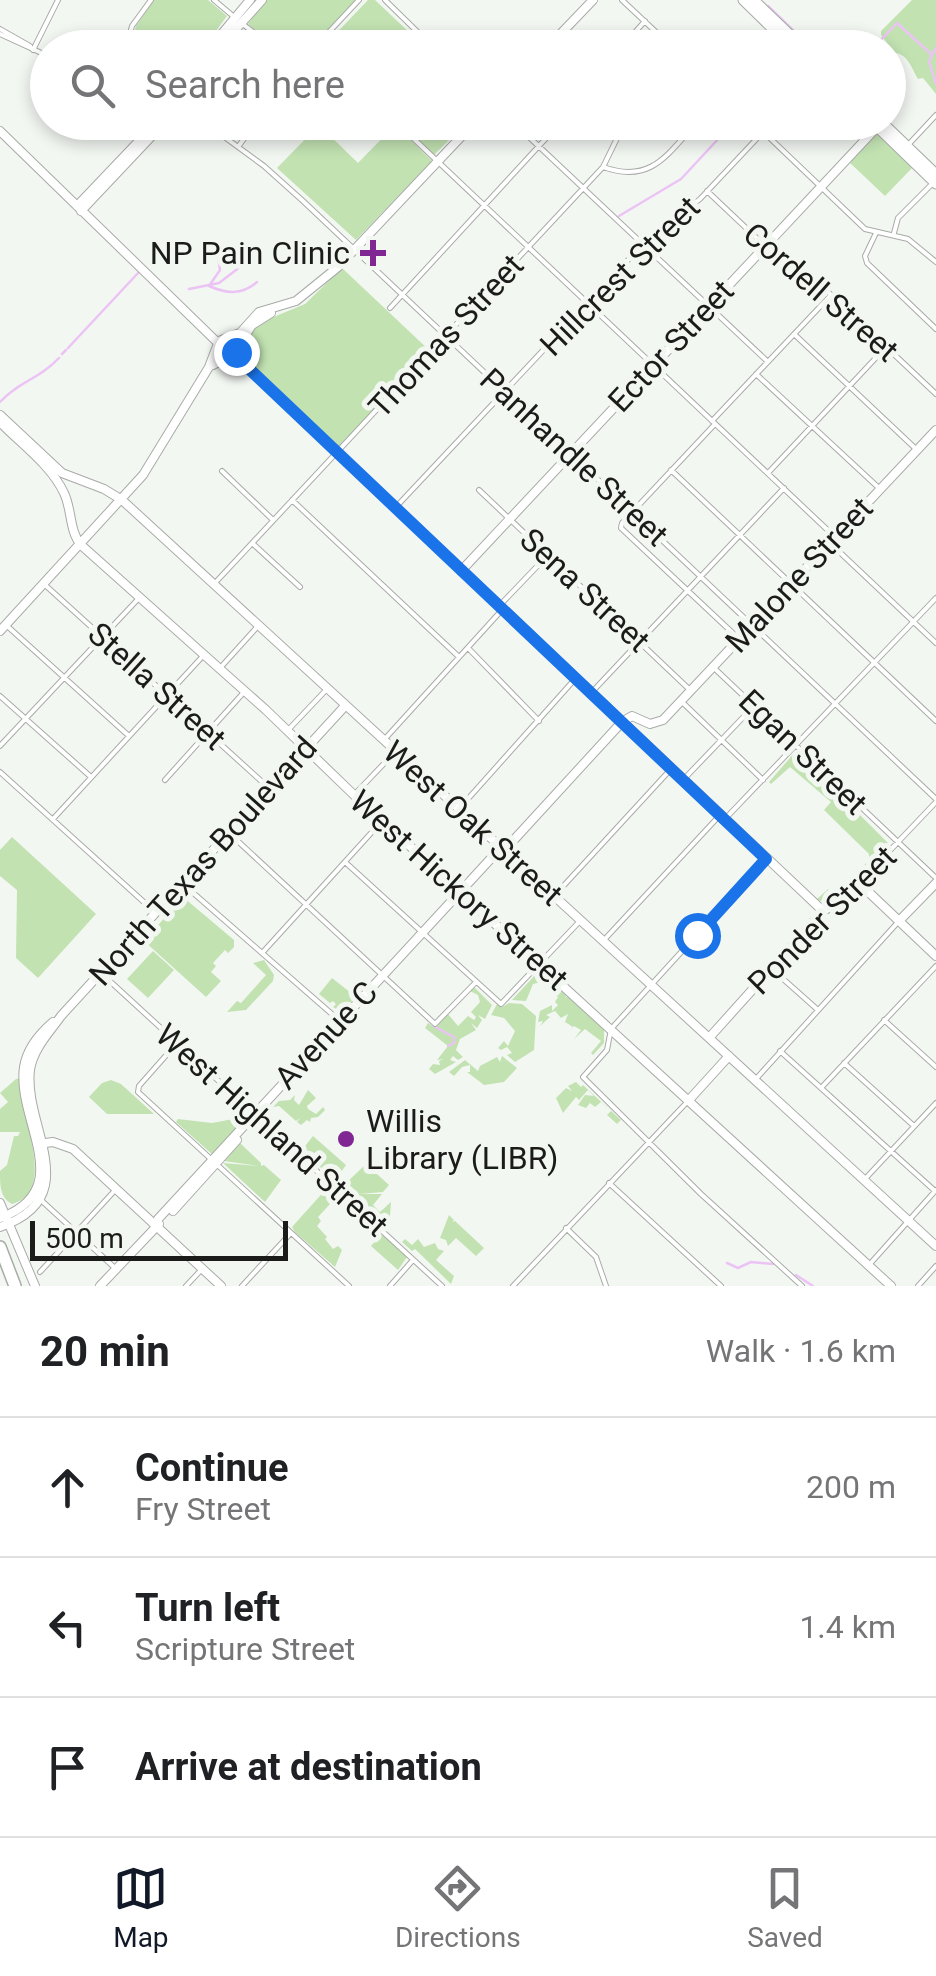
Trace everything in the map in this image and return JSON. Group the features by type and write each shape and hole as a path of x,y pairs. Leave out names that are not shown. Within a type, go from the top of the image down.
{"highway":[{"path":"0,1248 12,1286"},
{"path":"0,1266 12,1286"}],"main road":[{"path":"743,0 783,30"},
{"path":"757,7 777,30"},
{"path":"894,140 935,180"},
{"path":"899,140 935,180"}],"street":[{"path":"43,30 58,0"},
{"path":"131,30 150,0"},
{"path":"214,0 250,30"},
{"path":"229,30 256,0"},
{"path":"331,30 359,0"},
{"path":"385,0 416,30"},
{"path":"564,30 593,0"},
{"path":"622,0 654,30"},
{"path":"638,30 645,22"},
{"path":"0,32 30,48"},
{"path":"907,146 936,115"},
{"path":"0,131 208,330 221,341 233,339 233,353"},
{"path":"128,158 142,140"},
{"path":"79,208 147,140"},
{"name":"Panhandle Street","path":"228,140 264,166 506,391 936,801"},
{"path":"238,147 243,140"},
{"path":"414,140 784,488 936,643"},
{"path":"210,368 233,353 258,320 302,303 458,140"},
{"path":"532,140 768,362"},
{"path":"390,308 546,140"},
{"name":"Thomas Street","path":"213,585 584,188 603,167 616,140"},
{"path":"603,167 623,173 644,172 681,140"},
{"name":"Hillcrest Street","path":"395,508 644,244 707,191 755,140"},
{"path":"771,140 865,229 908,239 936,262"},
{"name":"Ector Street","path":"461,571 863,140"},
{"path":"894,234 898,218 935,180"},
{"name":"Cordell Street","path":"707,191 804,283 823,288 936,394"},
{"path":"876,233 865,256 867,264 936,329"},
{"path":"129,736 3,628 143,475 210,368 221,341 240,333 260,312 296,301 338,267"},
{"path":"739,639 621,528 831,295"},
{"path":"794,334 917,450"},
{"path":"221,341 219,353 233,353 823,911"},
{"path":"768,473 886,347"},
{"path":"756,374 880,489"},
{"name":"West Oak Street","path":"0,419 59,475 104,489 122,500 936,1246"},
{"name":"Malone Street","path":"622,722 632,716 650,724 662,720 936,430"},
{"path":"672,470 936,721"},
{"path":"222,471 273,520"},
{"name":"West Hickory Street","path":"59,475 74,535 891,1286"},
{"path":"591,693 784,488"},
{"name":"Sena Street","path":"479,490 691,690"},
{"path":"292,500 459,658"},
{"path":"252,542 300,587"},
{"path":"383,741 548,556"},
{"name":"Stella Street","path":"44,584 270,788"},
{"path":"0,746 140,597"},
{"path":"602,941 763,780 936,598"},
{"path":"220,668 258,626"},
{"path":"468,648 538,721"},
{"path":"52,819 204,655"},
{"name":"Egan Street","path":"713,666 936,880"},
{"path":"458,810 576,679"},
{"path":"288,730 327,689"},
{"path":"165,780 245,691"},
{"path":"0,696 91,777"},
{"path":"681,701 763,780"},
{"name":"North Texas Boulevard","path":"39,1198 47,1175 24,1088 24,1068 36,1040 346,706"},
{"path":"684,780 754,706"},
{"name":"Avenue C","path":"100,1286 460,892 622,722"},
{"path":"354,795 396,752"},
{"path":"554,897 671,769"},
{"path":"0,772 156,913"},
{"name":"Ponder Street","path":"708,1038 823,911 842,901 936,801"},
{"path":"263,952 382,821"},
{"path":"229,834 436,1024 476,982"},
{"path":"766,859 611,1029 607,1050 583,1077 701,1194 802,1286"},
{"path":"345,862 501,1004 580,921"},
{"path":"754,1080 936,880"},
{"path":"859,883 936,956"},
{"path":"183,884 341,1022"},
{"path":"821,1088 936,966"},
{"path":"771,968 818,1010"},
{"name":"West Highland Street","path":"101,973 442,1286"},
{"path":"884,1020 936,1067"},
{"path":"177,1043 137,1090 349,1286"},
{"path":"780,1052 936,1191 868,1265"},
{"path":"513,1286 729,1056"},
{"path":"844,1062 914,1126"},
{"path":"864,1180 936,1102"},
{"path":"40,1143 58,1143 73,1149 221,1286"},
{"name":"North Texas Boulevard","path":"23,1211 40,1177 40,1143"},
{"path":"609,1183 721,1286"},
{"path":"36,1274 117,1188"},
{"path":"3,1226 39,1198 116,1269"},
{"path":"0,1202 23,1211"},
{"path":"0,1202 3,1226 36,1274"},
{"path":"23,1211 18,1232 36,1274 35,1286"},
{"path":"566,1228 596,1258 606,1286"},
{"path":"242,1286 291,1233"},
{"path":"390,1286 414,1260"},
{"path":"918,1286 936,1266"},
{"path":"186,1286 202,1268"}],"green space":[{"path":"154,0 208,0 227,16 217,30 135,30"},
{"path":"265,0 356,0 327,30 256,30 248,24"},
{"path":"368,0 375,0 407,30 339,30"},
{"path":"912,0 936,0 936,94 923,78 918,79 906,59 906,30 882,30"},
{"path":"304,140 334,140 358,163 380,140 410,140 432,161 356,240 277,168"},
{"path":"419,140 449,140 434,155"},
{"path":"870,140 884,140 913,167 885,196 848,161"},
{"path":"342,268 430,351 337,453 245,365 240,350 259,323 305,304"},
{"path":"796,751 888,843 840,897 828,902 816,900 828,889 836,895 869,860 869,854 824,810 831,802 790,767 769,782"},
{"path":"12,837 96,914 38,978 16,958 17,890 0,876 0,850"},
{"path":"183,897 234,940 234,947 228,953 225,950 213,963 216,966 211,972 221,981 206,997 144,941"},
{"path":"153,951 174,970 148,998 127,979"},
{"path":"264,960 274,975 273,981 246,1010 227,1012 237,1001 241,1003 266,975 253,963"},
{"path":"542,972 567,995 565,998 568,996 604,1029 604,1043 593,1055 601,1041 585,1029 574,1039 581,1030 574,1026 570,1031 573,1027 565,1022 568,1014 561,1018 555,1011 546,1015 550,1017 540,1026 540,1011 552,1005 552,1011 558,1005 558,997 548,987 550,981 545,985 533,984 526,1001 512,1000"},
{"path":"332,978 356,997 341,1012 333,1007 333,1001 330,1003 319,994"},
{"path":"474,987 492,1005 485,1019 478,1015 482,1020 477,1028 471,1023 476,1030 460,1039 456,1050 463,1057 458,1060 453,1056 450,1060 456,1062 435,1074 429,1069 433,1064 440,1065 443,1059 437,1060 448,1046 425,1028 428,1023 435,1028 448,1014 458,1026 468,1016 474,1020 471,1012 480,1002 478,995 470,991"},
{"path":"497,1004 502,1007 522,1004 536,1016 534,1050 515,1062 507,1055 512,1053 507,1047 498,1048 504,1041 508,1046 515,1031 504,1018 491,1015"},
{"path":"502,1056 517,1068 504,1082 484,1085 467,1072 470,1065 454,1076 449,1072 465,1060 478,1071 497,1057 500,1062"},
{"path":"21,1078 35,1139 31,1140 34,1177 28,1194 12,1204 3,1195 0,1171 7,1165 14,1136 20,1132 0,1132 0,1109 8,1102 0,1093"},
{"path":"111,1080 121,1084 154,1114 107,1114 89,1097 102,1083"},
{"path":"576,1082 583,1085 621,1120 617,1124 607,1115 611,1111 601,1102 595,1107 590,1103 586,1108 578,1105 585,1095 594,1096 588,1090 563,1113 556,1098 566,1088 572,1091 568,1086"},
{"path":"308,1090 316,1098 308,1109 316,1114 323,1107 325,1110 310,1122 301,1125 297,1122 300,1118 296,1121 279,1106 273,1107 295,1095 299,1105"},
{"path":"249,1116 213,1155 176,1122 178,1119 212,1123"},
{"path":"313,1136 346,1165 337,1178 333,1179 302,1150"},
{"path":"240,1143 261,1166 281,1180 265,1202 223,1163 259,1166 224,1161"},
{"path":"366,1164 389,1185 383,1192 359,1194 382,1194 373,1205 380,1212 391,1202 389,1230 354,1198 357,1193 344,1189"},
{"path":"320,1179 407,1257 398,1270 371,1246 377,1239 369,1231 371,1228 367,1229 343,1207 343,1202 335,1206 331,1203 318,1217 321,1221 317,1226 325,1239 333,1249 338,1246 342,1250 335,1267 295,1232 292,1227 327,1188"},
{"path":"449,1215 452,1222 484,1248 476,1256 456,1238 448,1246 440,1238"},
{"path":"405,1239 412,1245 418,1239 424,1247 435,1243 444,1251 436,1260 454,1276 451,1284 415,1249 412,1251 402,1242"}],"waterway":[{"path":"768,6 793,30"},
{"path":"890,30 897,23 905,30"},
{"path":"906,31 931,54"},
{"path":"936,48 929,61 936,84"},
{"path":"619,216 681,179 717,140"},
{"path":"218,256 220,270 209,286 234,292 257,282"},
{"path":"189,289 219,283 240,267"},
{"path":"68,348 139,272"},
{"path":"62,354 66,350"},
{"path":"0,402 59,358"},
{"path":"435,1027 454,1037 454,1043 448,1046"},
{"path":"727,1263 738,1268 751,1262 773,1264"},
{"path":"796,1275 813,1286"}],"place":[{"name":"NP Pain Clinic","path":"373,253"},
{"name":"Willis Library (LIBR)","path":"346,1139"}],"route":[{"path":"236,352 368,484 766,859 697,935"}]}
